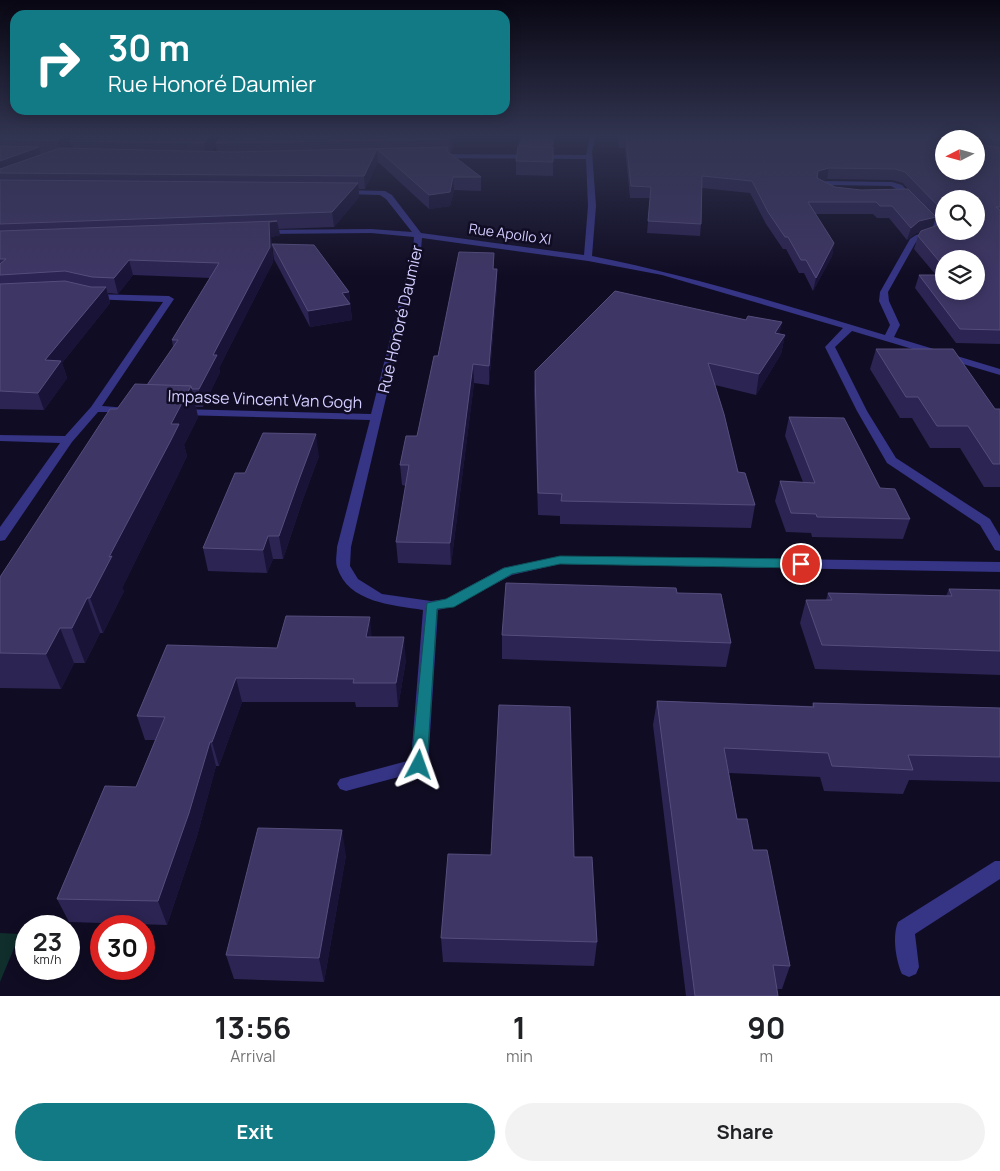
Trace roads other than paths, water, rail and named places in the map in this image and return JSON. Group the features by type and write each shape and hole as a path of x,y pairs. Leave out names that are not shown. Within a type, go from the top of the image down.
{"street":[{"path":"588,258 592,206 591,182"},
{"path":"831,194 820,188 821,185 827,183 885,183 899,187 941,231 919,237 913,241 887,285 884,301 895,325 888,339"},
{"path":"334,192 382,193 389,197 418,235"},
{"path":"899,196 908,196"},
{"name":"Rue Apollo XI","path":"256,232 371,231 418,235 588,258 663,273 723,289 1000,372"},
{"name":"Rue Honoré Daumier","path":"418,235 417,249 344,547 343,566 353,582 378,598 431,606 449,603 508,571 560,560 1000,567"},
{"path":"0,537 68,440 95,410 169,299 96,298 78,294"},
{"path":"850,327 830,347 862,411 891,460 985,522 1000,547"},
{"path":"95,410 134,410"},
{"name":"Impasse Vincent Van Gogh","path":"173,412 377,417"},
{"path":"0,438 68,440"},
{"path":"985,522 1000,523"},
{"path":"346,784 419,765 431,606"},
{"path":"908,967 905,929 995,870 1000,870"}]}
